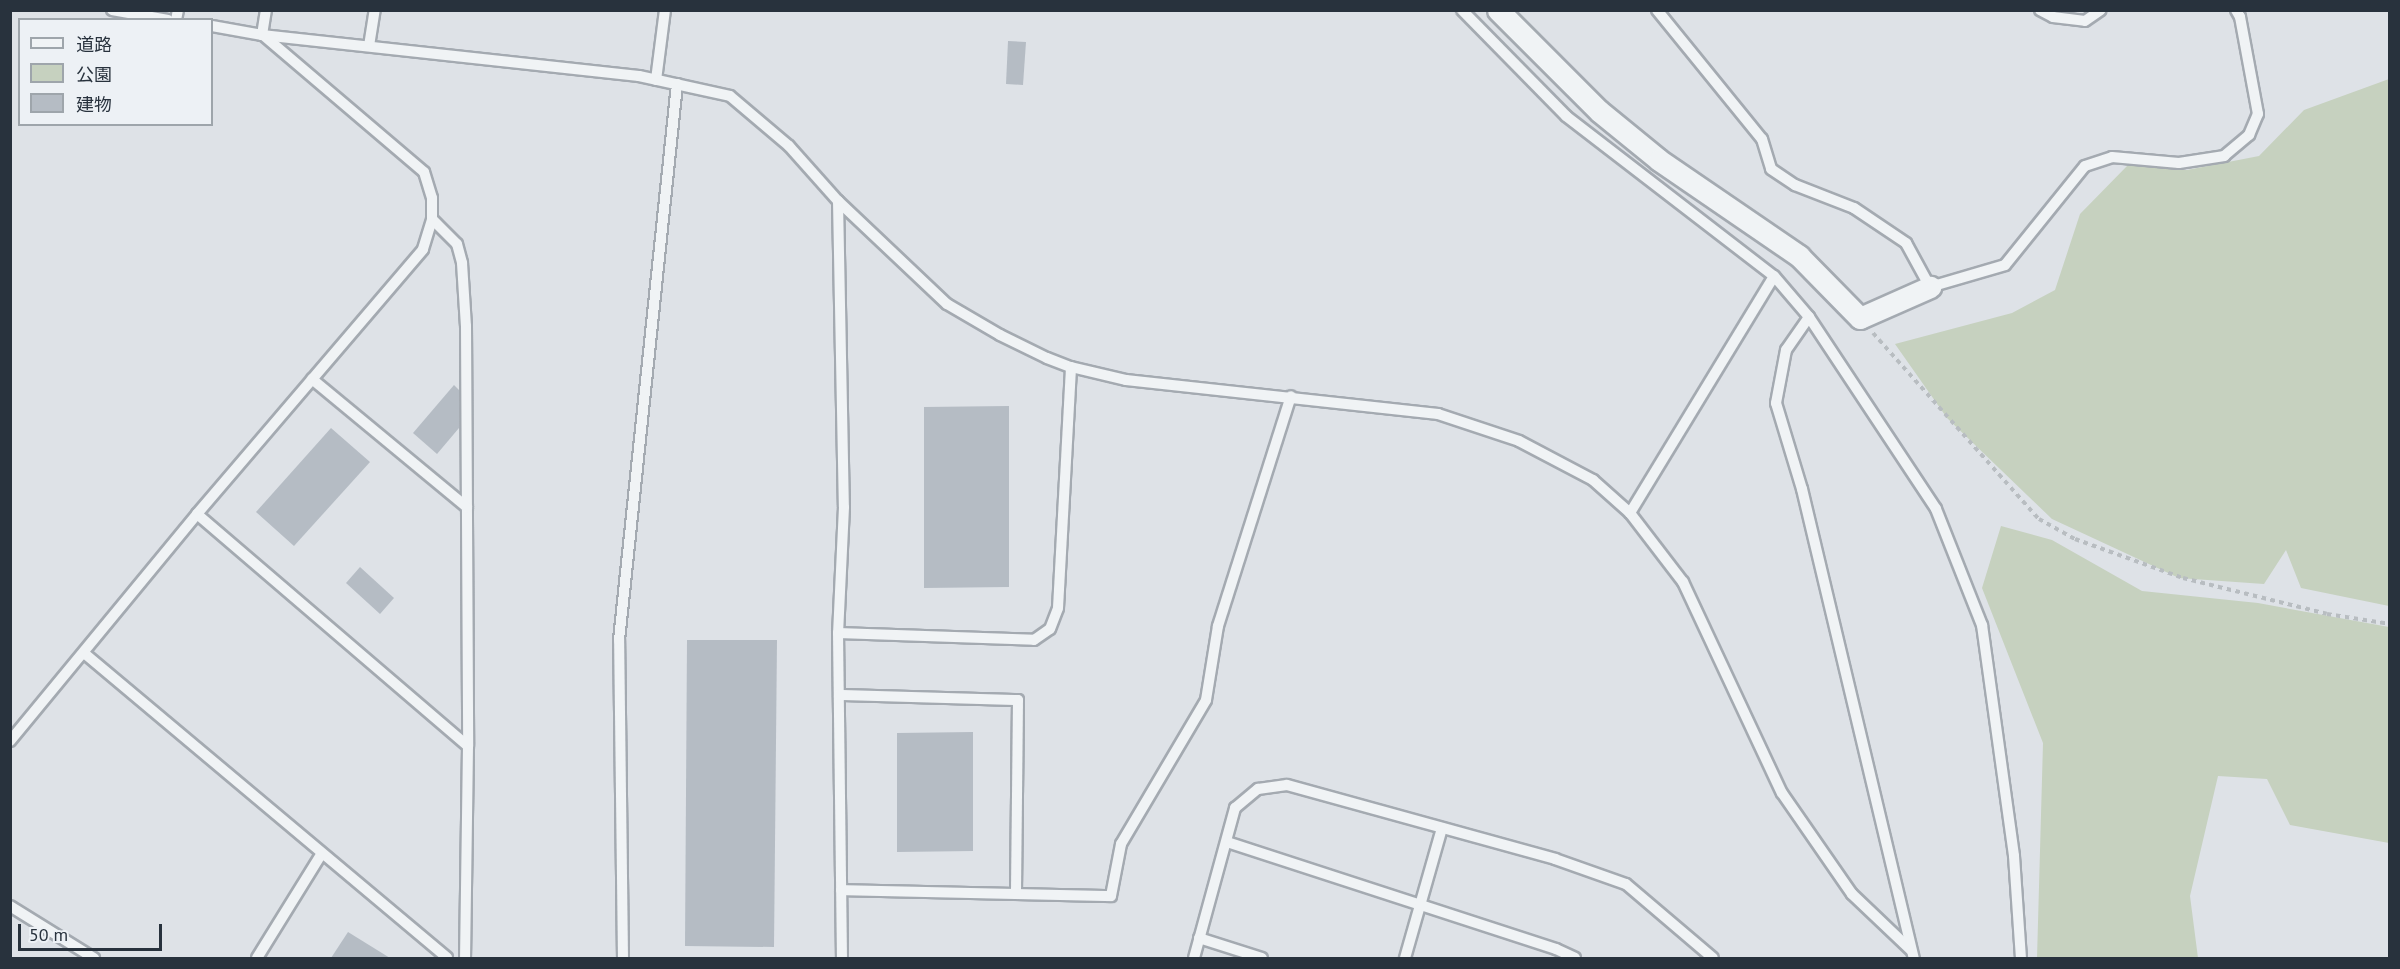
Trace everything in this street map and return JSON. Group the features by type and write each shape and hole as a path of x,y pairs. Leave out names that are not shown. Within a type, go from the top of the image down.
{"street":[{"path":"1498,10 1599,111 1659,160 1798,256 1860,318 1930,287"}],"lane":[{"path":"112,10 157,18"},
{"path":"262,35 266,10"},
{"path":"369,46 375,10"},
{"path":"656,80 665,10"},
{"path":"1462,10 1566,116 1774,276 1809,317 1936,510 1982,625 2014,856 2021,958"},
{"path":"1657,10 1762,138 1771,169 1795,185 1854,208 1906,243 1930,287 2005,265 2085,166 2112,157 2180,163 2224,156 2249,135 2258,114 2240,17 2236,10"},
{"path":"2040,10 2053,17 2085,21 2101,10"},
{"path":"213,26 262,35 656,80 730,96 789,146 838,201 946,304 1000,335 1071,368 1126,380 1291,396 1437,414 1519,441 1593,480 1630,513 1683,582 1782,794 1852,894 1913,954"},
{"path":"10,741 197,514 423,249 432,219 432,198 424,172 262,35"},
{"path":"623,958 619,640 677,84"},
{"path":"838,201 844,507 838,633 842,958"},
{"path":"432,219 457,244 462,263 466,326 468,746 465,958"},
{"path":"1630,513 1774,276"},
{"path":"1809,317 1786,350 1776,403 1802,489 1913,954"},
{"path":"838,633 1034,640 1050,629 1058,608 1071,368"},
{"path":"312,379 467,507"},
{"path":"841,890 1111,896 1121,844 1206,700 1218,626 1291,396"},
{"path":"197,514 468,746"},
{"path":"84,653 447,958"},
{"path":"839,695 1018,700 1016,894"},
{"path":"1194,958 1235,808 1258,789 1287,784 1556,859 1626,884 1713,958"},
{"path":"1405,958 1442,828"},
{"path":"1227,842 1557,950 1575,958"},
{"path":"257,958 322,853"},
{"path":"10,906 94,958"},
{"path":"1199,938 1262,958"}],"path":[{"path":"1860,318 2039,519 2075,539 2183,578 2327,614 2390,624"}],"green space":[{"path":"2389,79 2389,606 2301,588 2286,550 2264,584 2179,578 2052,519 1947,418 1895,344 2012,313 2055,290 2080,214 2128,165 2187,170 2259,156 2304,110"},
{"path":"2001,526 2052,540 2142,591 2258,603 2389,627 2389,843 2290,825 2267,779 2218,776 2190,896 2198,958 2037,958 2043,743 1982,588"}],"building":[{"path":"1008,41 1026,42 1023,85 1006,84"},
{"path":"454,385 459,390 459,428 437,454 413,433"},
{"path":"1009,406 1009,587 924,588 924,407"},
{"path":"331,428 370,462 294,546 256,512"},
{"path":"360,567 394,598 380,614 346,583"},
{"path":"687,640 777,640 774,947 685,946"},
{"path":"973,732 973,851 897,852 897,733"},
{"path":"348,932 390,958 331,958"}]}
